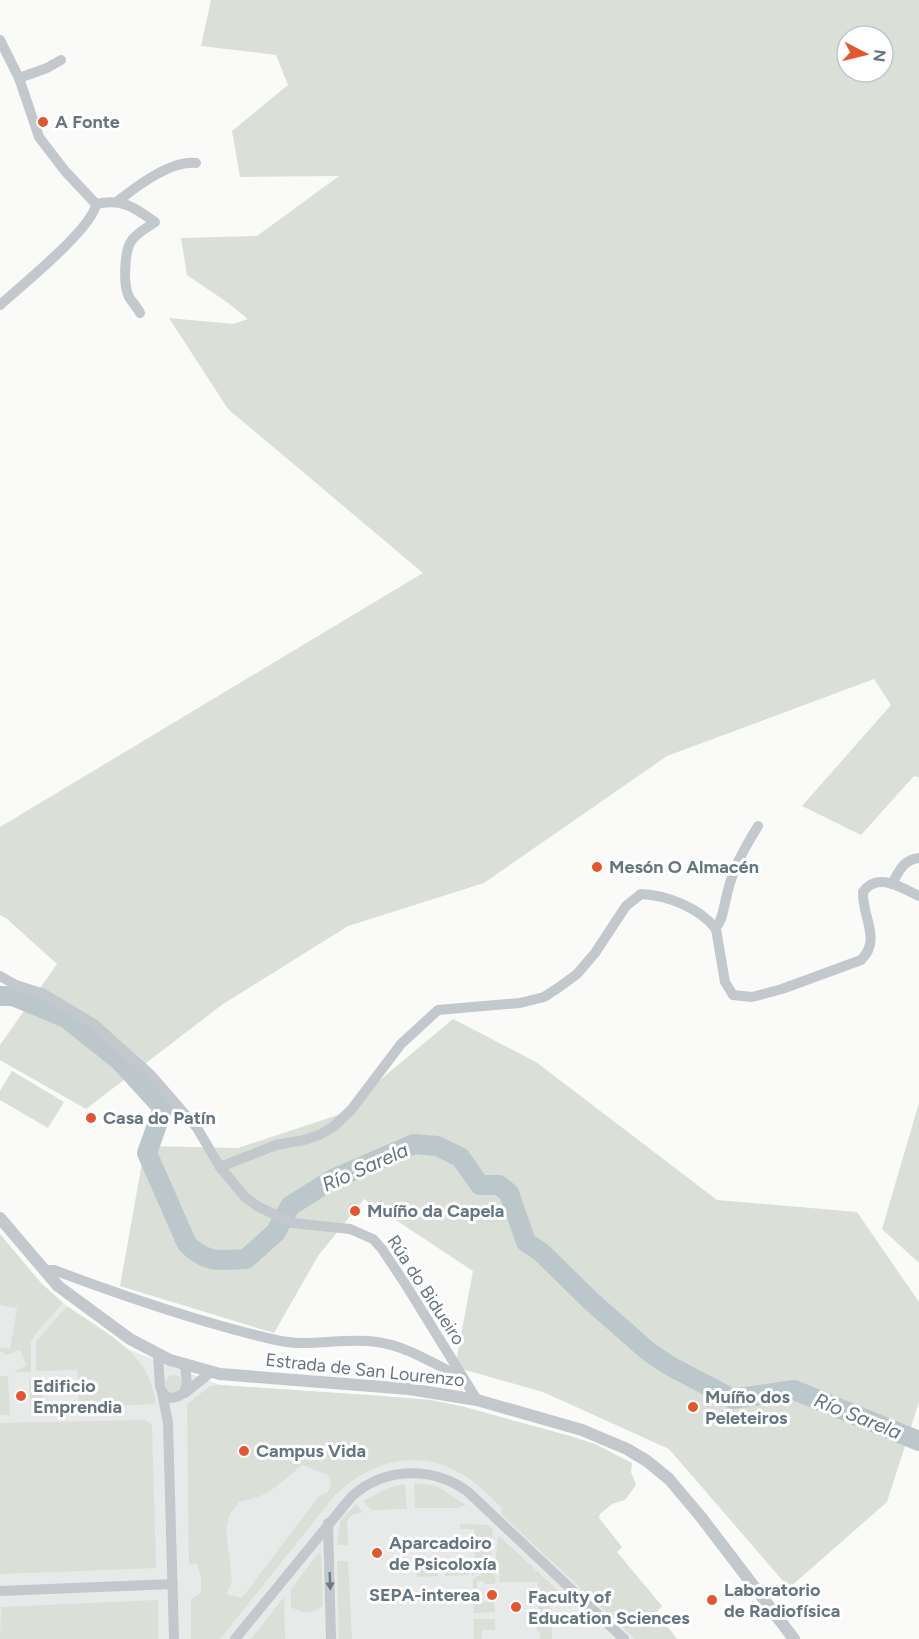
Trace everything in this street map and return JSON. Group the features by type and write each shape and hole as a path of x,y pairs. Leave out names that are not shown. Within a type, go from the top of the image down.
{"street":[{"path":"0,40 20,78 39,137 65,171 96,204"},
{"path":"20,78 61,60"},
{"path":"96,204 118,201 154,176 182,164 196,163"},
{"path":"118,201 155,222 132,239 127,257 125,271 129,296 140,313"},
{"path":"0,305 91,218 96,204"},
{"path":"714,928 719,924 724,909 730,877 758,826"},
{"path":"892,884 905,863 919,858"},
{"path":"0,976 16,985 44,994 94,1024 151,1075 197,1128 220,1167 276,1145 319,1135 333,1127 351,1110 401,1044 438,1010 520,1003 544,997 558,988 577,974 595,953 626,906 641,894 665,897 705,918 714,928 728,989 733,995 752,997 792,986 861,960 867,954 871,942 871,931 862,892 872,885 881,882 892,884 919,896"},
{"name":"Rúa do Bidueiro","path":"220,1167 245,1197 257,1206 292,1223 350,1229 373,1239 418,1303 477,1400"},
{"name":"Estrada de San Lourenzo","path":"0,1218 43,1270 68,1294 130,1339 185,1365 211,1372 409,1389 477,1400 606,1439 647,1461 669,1479 701,1517 794,1639"},
{"path":"43,1270 54,1270 178,1312 278,1341 304,1343 375,1341 387,1344 418,1355 461,1377"},
{"path":"158,1354 159,1382 168,1423 174,1639"},
{"path":"168,1423 187,1379 185,1365"},
{"path":"162,1392 170,1398 182,1395 211,1372"},
{"path":"235,1639 328,1523 359,1490 379,1479 401,1473 420,1473 449,1480 474,1497 624,1639"},
{"path":"328,1523 332,1639"},
{"path":"0,1591 173,1584"}],"shaded area":[{"path":"211,0 919,0 919,777 914,776 861,835 802,806 891,705 874,679 667,756 484,883 348,926 223,1004 86,1109 0,1060 0,1045 57,964 0,915 0,827 423,573 228,409 169,318 233,324 248,319 187,275 181,238 257,236 339,176 240,177 232,131 288,85 276,55 201,46"},
{"path":"453,1019 536,1062 717,1200 857,1212 919,1302 919,1402 887,1502 789,1588 669,1449 543,1392 455,1367 473,1271 364,1199 318,1256 274,1333 120,1286 145,1146 238,1148 338,1115"},
{"path":"12,1071 64,1102 48,1128 0,1100 0,1091"},
{"path":"919,1103 919,1263 882,1229"},
{"path":"0,1234 42,1284 63,1303 31,1341 31,1372 14,1372 27,1365 20,1350 7,1355 0,1351 0,1348 10,1349 17,1308 0,1305"},
{"name":"Campus Vida","path":"42,1284 67,1306 127,1349 220,1385 431,1400 663,1639 0,1639 0,1287"},
{"path":"67,1306 130,1351 148,1376 155,1395 154,1404 79,1408 77,1370 36,1371 36,1342"},
{"path":"170,1375 178,1375 183,1380 181,1391 170,1393 165,1388 165,1380"},
{"path":"0,1376 8,1376 10,1415 0,1415"},
{"path":"42,1378 44,1413 31,1414 29,1379"},
{"path":"210,1386 431,1400 570,1436 595,1444 632,1463 631,1472 636,1485 625,1500 612,1504 600,1514 599,1518 622,1547 617,1552 662,1606 657,1612 677,1639 635,1639 502,1515 502,1508 476,1484 450,1468 432,1462 415,1460 398,1461 381,1466 350,1483 335,1495 220,1639 191,1639 191,1599 201,1593 201,1577 197,1563 189,1565 187,1404","holes":["302,1465 328,1475 331,1485 328,1492 319,1496 242,1598 226,1594 232,1582 226,1530 229,1515 239,1502 261,1496 276,1487"]},
{"path":"144,1420 152,1426 156,1568 0,1574 0,1423"},
{"path":"414,1483 437,1486 466,1505 456,1508 415,1508"},
{"path":"405,1484 407,1509 371,1510 363,1501 388,1488"},
{"path":"356,1504 363,1512 352,1515 347,1521 348,1545 337,1545 340,1521"},
{"path":"460,1524 487,1525 493,1530 490,1562 472,1576 472,1559 475,1559 474,1529 460,1529"},
{"path":"498,1535 567,1599 561,1600 560,1594 550,1594 552,1639 540,1639 540,1633 537,1632 538,1582 499,1582 500,1574 495,1562"},
{"path":"318,1553 321,1554 323,1606 311,1612 300,1611 291,1607 291,1590"},
{"path":"337,1561 348,1561 352,1639 339,1639"},
{"path":"438,1563 438,1576 417,1577 416,1564"},
{"path":"445,1563 468,1563 469,1575 445,1576"},
{"path":"492,1566 496,1582 484,1584 484,1581 477,1581 477,1588 473,1588 473,1580"},
{"path":"473,1592 477,1592 477,1602 494,1602 495,1612 474,1613"},
{"path":"284,1597 285,1639 251,1639"},
{"path":"158,1600 158,1639 0,1639 1,1607"},
{"path":"474,1619 495,1619 495,1630 482,1630 482,1639 474,1639"}],"waterway":[{"name":"Río Sarela","path":"0,996 13,996 66,1018 120,1061 163,1108 147,1153 187,1244 201,1255 214,1259 246,1259 276,1232 290,1206 333,1179 414,1144 437,1146 460,1157 480,1185 499,1185 509,1193 526,1242 541,1252 592,1302 649,1352 670,1366 733,1399 794,1390 919,1441"}],"place":[{"name":"A Fonte","path":"43,122"},
{"name":"Mesón O Almacén","path":"597,867"},
{"name":"Casa do Patín","path":"91,1118"},
{"name":"Muíño da Capela","path":"355,1211"},
{"name":"Edificio Emprendia","path":"21,1396"},
{"name":"Muíño dos Peleteiros","path":"693,1407"},
{"name":"Campus Vida","path":"244,1451"},
{"name":"Aparcadoiro de Psicoloxía","path":"377,1553"},
{"name":"SEPA-interea","path":"492,1595"},
{"name":"Laboratorio de Radiofísica","path":"712,1600"},
{"name":"Faculty of Education Sciences","path":"516,1607"}]}
